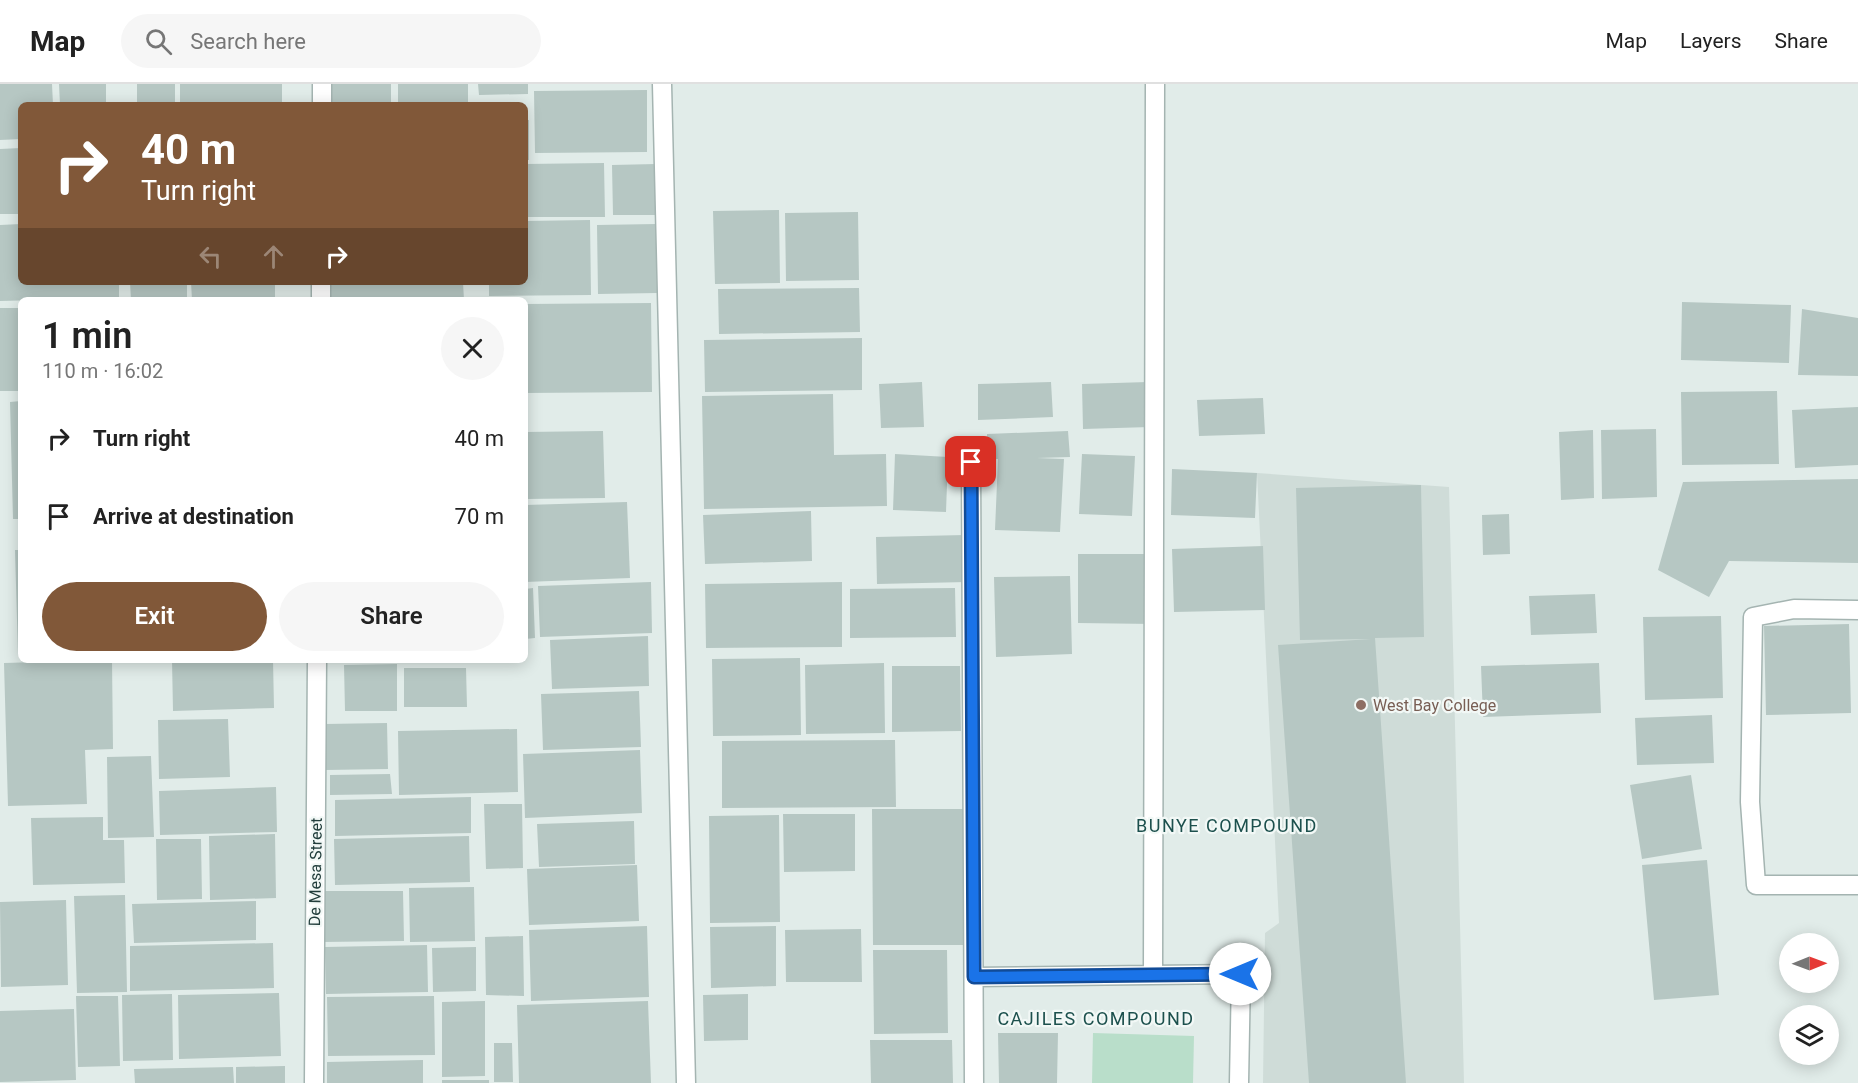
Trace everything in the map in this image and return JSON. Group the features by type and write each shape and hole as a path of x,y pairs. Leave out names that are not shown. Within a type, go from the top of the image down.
{"street":[{"path":"322,84 322,102"},
{"path":"662,84 686,1083"},
{"path":"1154,975 1155,84"},
{"path":"971,462 974,1083"},
{"path":"1858,610 1794,609 1753,617 1750,802 1756,885 1858,885"},
{"name":"De Mesa Street","path":"314,1083 317,663"},
{"path":"974,977 1240,974 1239,1083"}],"shaded area":[{"name":"West Bay College","path":"1257,473 1449,487 1464,1083 1263,1083 1265,933 1279,923"}],"green space":[{"path":"1093,1033 1194,1036 1193,1083 1092,1083"}],"building":[{"path":"0,84 52,84 53,102 18,102 18,139 0,140"},
{"path":"59,84 106,84 106,102 60,102"},
{"path":"137,84 175,84 175,102 137,102"},
{"path":"180,84 282,84 282,102 180,102"},
{"path":"330,84 391,84 391,102 330,102"},
{"path":"398,84 468,84 468,102 398,102"},
{"path":"478,84 528,84 528,94 479,95"},
{"path":"647,90 647,152 535,153 534,91"},
{"path":"528,120 529,120 528,160"},
{"path":"18,148 18,214 0,214 0,149"},
{"path":"604,163 605,217 528,217 528,164"},
{"path":"656,164 656,215 613,215 612,165"},
{"path":"779,210 780,283 715,284 713,211"},
{"path":"858,212 859,280 786,281 785,213"},
{"path":"590,220 591,295 489,296 489,285 528,285 528,221"},
{"path":"18,224 18,285 119,285 119,297 18,297 18,301 0,301 0,225"},
{"path":"656,224 657,293 598,294 597,225"},
{"path":"130,285 187,285 187,297 131,297"},
{"path":"191,285 275,285 275,297 192,297"},
{"path":"331,285 463,285 464,297 331,297"},
{"path":"859,288 860,332 719,334 718,289"},
{"path":"1682,302 1791,305 1789,363 1681,360"},
{"path":"651,303 652,392 528,393 528,304"},
{"path":"0,308 18,308 18,391 0,391"},
{"path":"1802,309 1858,318 1858,376 1798,375"},
{"path":"862,338 862,390 705,392 704,340"},
{"path":"922,382 924,427 881,428 879,384"},
{"path":"1051,382 1053,417 978,420 978,384"},
{"path":"1148,382 1150,427 1083,429 1082,384"},
{"path":"1777,391 1779,464 1682,465 1681,392"},
{"path":"833,394 834,455 886,454 887,506 704,509 702,396"},
{"path":"1263,398 1265,434 1199,436 1197,400"},
{"path":"18,401 18,519 13,519 10,402"},
{"path":"1858,407 1858,465 1795,468 1792,410"},
{"path":"1656,429 1657,497 1602,499 1601,430"},
{"path":"1593,430 1594,498 1561,500 1559,432"},
{"path":"603,431 605,498 528,499 528,432"},
{"path":"1068,431 1070,457 1037,458 1064,459 1060,532 995,530 998,459 987,459 987,434"},
{"path":"895,454 948,457 946,512 893,510"},
{"path":"1082,454 1135,456 1132,516 1079,514"},
{"path":"1172,469 1257,473 1255,518 1171,515"},
{"path":"1858,479 1858,563 1729,561 1709,597 1658,570 1683,482"},
{"path":"1421,485 1424,637 1375,638 1406,1083 1309,1083 1278,645 1371,639 1300,640 1296,488"},
{"path":"627,502 630,578 528,582 528,505"},
{"path":"811,511 812,561 705,564 703,515"},
{"path":"1509,514 1510,554 1483,555 1482,515"},
{"path":"965,535 967,582 877,584 876,537"},
{"path":"1263,546 1265,610 1174,612 1172,549"},
{"path":"15,550 18,550 18,655"},
{"path":"1078,554 1153,554 1154,624 1078,623"},
{"path":"1070,576 1072,654 996,657 994,577"},
{"path":"651,582 652,633 540,637 538,586"},
{"path":"842,582 842,647 706,648 705,584"},
{"path":"533,588 535,638 528,639 528,589"},
{"path":"955,588 956,637 850,638 850,589"},
{"path":"1595,594 1597,633 1531,635 1529,596"},
{"path":"1721,616 1723,698 1645,700 1643,617"},
{"path":"1849,624 1851,713 1766,715 1764,626"},
{"path":"648,636 649,686 552,689 550,640"},
{"path":"800,658 801,735 713,736 712,659"},
{"path":"4,663 112,663 113,749 85,750 87,804 8,806"},
{"path":"172,663 273,663 274,708 173,711"},
{"path":"884,663 885,733 806,734 805,665"},
{"path":"1599,663 1601,713 1483,717 1481,666"},
{"path":"397,664 397,711 345,711 344,665"},
{"path":"892,666 960,666 961,731 892,732"},
{"path":"404,668 466,668 467,707 404,707"},
{"path":"639,691 641,747 543,750 541,694"},
{"path":"1712,715 1714,763 1637,765 1635,718"},
{"path":"228,719 230,777 159,779 158,720"},
{"path":"387,723 388,769 326,770 325,724"},
{"path":"517,729 518,792 399,795 398,731"},
{"path":"895,740 896,807 722,808 722,741"},
{"path":"640,750 642,813 525,818 523,754"},
{"path":"151,756 154,837 108,838 107,757"},
{"path":"390,774 392,794 330,795 330,775"},
{"path":"1691,775 1702,849 1642,859 1630,785"},
{"path":"276,787 277,832 160,835 159,791"},
{"path":"471,797 471,833 335,836 335,800"},
{"path":"484,804 522,804 523,868 486,869"},
{"path":"872,809 966,809 966,945 873,945"},
{"path":"783,814 855,814 855,871 784,872"},
{"path":"779,815 780,922 710,923 709,816"},
{"path":"103,817 103,840 124,840 125,883 33,885 31,818"},
{"path":"634,821 635,864 539,867 537,824"},
{"path":"275,834 276,898 210,900 209,836"},
{"path":"469,836 470,882 335,885 334,839"},
{"path":"156,839 201,839 202,899 157,900"},
{"path":"1707,860 1719,995 1654,1000 1642,865"},
{"path":"637,865 639,921 529,925 527,869"},
{"path":"474,887 475,941 410,942 409,888"},
{"path":"322,891 403,891 404,941 322,942"},
{"path":"125,895 127,992 77,993 74,896"},
{"path":"66,900 68,985 1,987 0,902"},
{"path":"256,901 256,940 134,943 132,904"},
{"path":"647,926 649,997 531,1001 529,930"},
{"path":"776,926 776,986 711,988 710,927"},
{"path":"861,929 862,982 786,982 785,930"},
{"path":"523,936 524,996 486,995 485,937"},
{"path":"273,943 274,988 130,991 130,946"},
{"path":"427,945 428,992 326,994 325,947"},
{"path":"476,947 476,991 433,992 432,948"},
{"path":"873,950 947,950 948,1033 874,1034"},
{"path":"279,993 281,1056 179,1059 178,995"},
{"path":"172,994 173,1060 123,1061 122,995"},
{"path":"748,994 748,1040 704,1041 703,995"},
{"path":"76,996 118,996 120,1066 78,1067"},
{"path":"434,996 435,1055 328,1056 327,997"},
{"path":"485,1001 485,1076 442,1077 442,1002"},
{"path":"648,1001 651,1083 519,1083 517,1005"},
{"path":"74,1009 76,1080 0,1082 0,1011"},
{"path":"998,1033 1058,1033 1057,1083 999,1083"},
{"path":"870,1040 952,1040 953,1083 871,1083"},
{"path":"494,1043 512,1043 513,1082 494,1082"},
{"path":"423,1060 423,1083 327,1083 327,1062"},
{"path":"285,1066 285,1083 236,1083 236,1067"},
{"path":"233,1067 234,1083 135,1083 134,1069"},
{"path":"442,1080 489,1080 489,1083 442,1083"}],"place":[{"name":"West Bay College","path":"1361,705"}],"district":[{"name":"BUNYE COMPOUND","path":"1227,826"},
{"name":"CAJILES COMPOUND","path":"1096,1019"}],"route":[{"path":"971,462 974,977 1240,974"}]}
